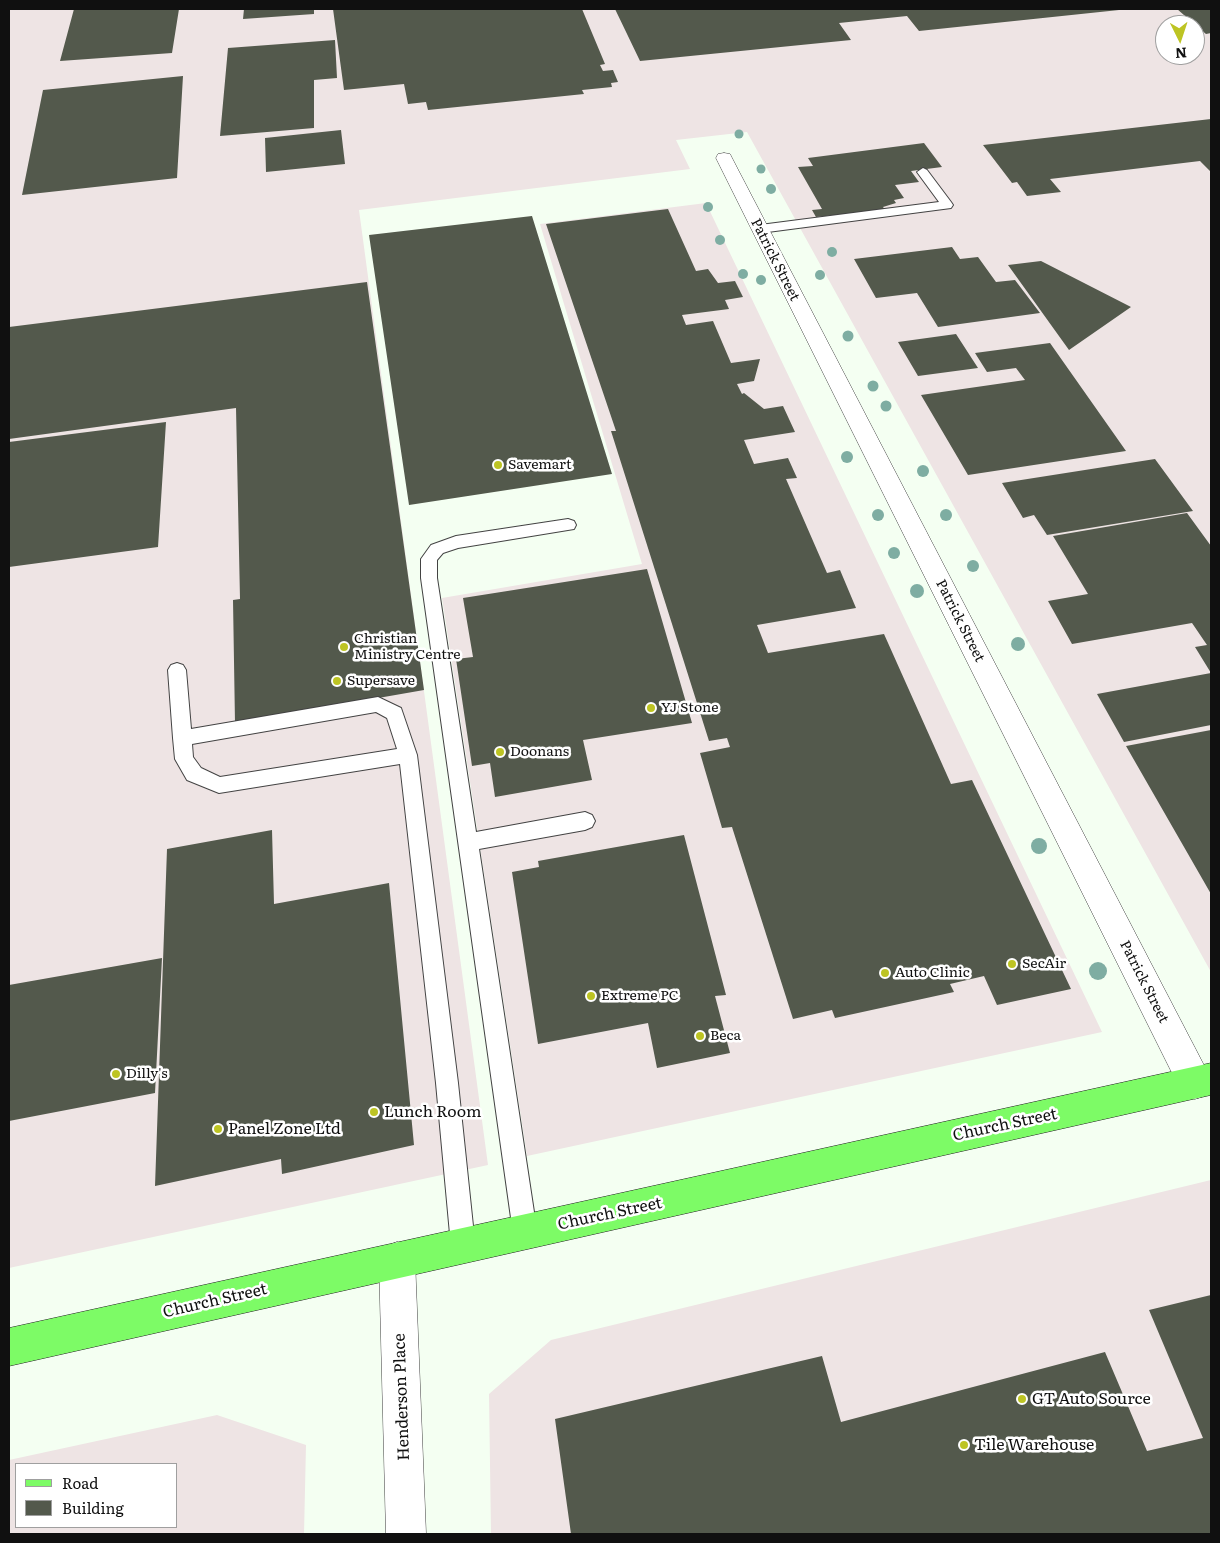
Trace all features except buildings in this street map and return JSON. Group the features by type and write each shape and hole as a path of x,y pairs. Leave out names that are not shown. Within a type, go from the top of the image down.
{"main road":[{"name":"Church Street","path":"9,1347 1203,1081"}],"street":[{"name":"Patrick Street","path":"724,158 1203,1081"},
{"name":"Henderson Place","path":"397,1260 406,1534"}],"lane":[{"path":"760,229 947,204 923,172"},
{"path":"525,1232 429,578 429,559 437,549 456,542 568,525"},
{"path":"177,670 184,759 194,774 219,785 408,755"},
{"path":"182,738 378,704 386,706 395,713 408,755 447,1083 464,1246"},
{"path":"467,842 585,821"}],"shaded area":[{"path":"9,9 1211,9 1211,972 747,132 676,140 690,169 359,210 488,1165 9,1268"},
{"path":"706,203 1102,1032 527,1156 442,598 642,564 540,224"},
{"path":"1211,1180 1211,1534 491,1534 489,1394 551,1340"},
{"path":"217,1415 306,1445 304,1534 9,1534 9,1460"}],"place":[{"name":"Savemart","path":"498,465"},
{"name":"Christian Ministry Centre","path":"344,647"},
{"name":"Supersave","path":"337,681"},
{"name":"YJ Stone","path":"651,708"},
{"name":"Doonans","path":"500,752"},
{"name":"SecAir","path":"1012,964"},
{"name":"Auto Clinic","path":"885,973"},
{"name":"Extreme PC","path":"591,996"},
{"name":"Beca","path":"700,1036"},
{"name":"Dilly's","path":"116,1074"},
{"name":"Lunch Room","path":"374,1112"},
{"name":"Panel Zone Ltd","path":"218,1129"},
{"name":"GT Auto Source","path":"1022,1399"},
{"name":"Tile Warehouse","path":"964,1445"}]}
